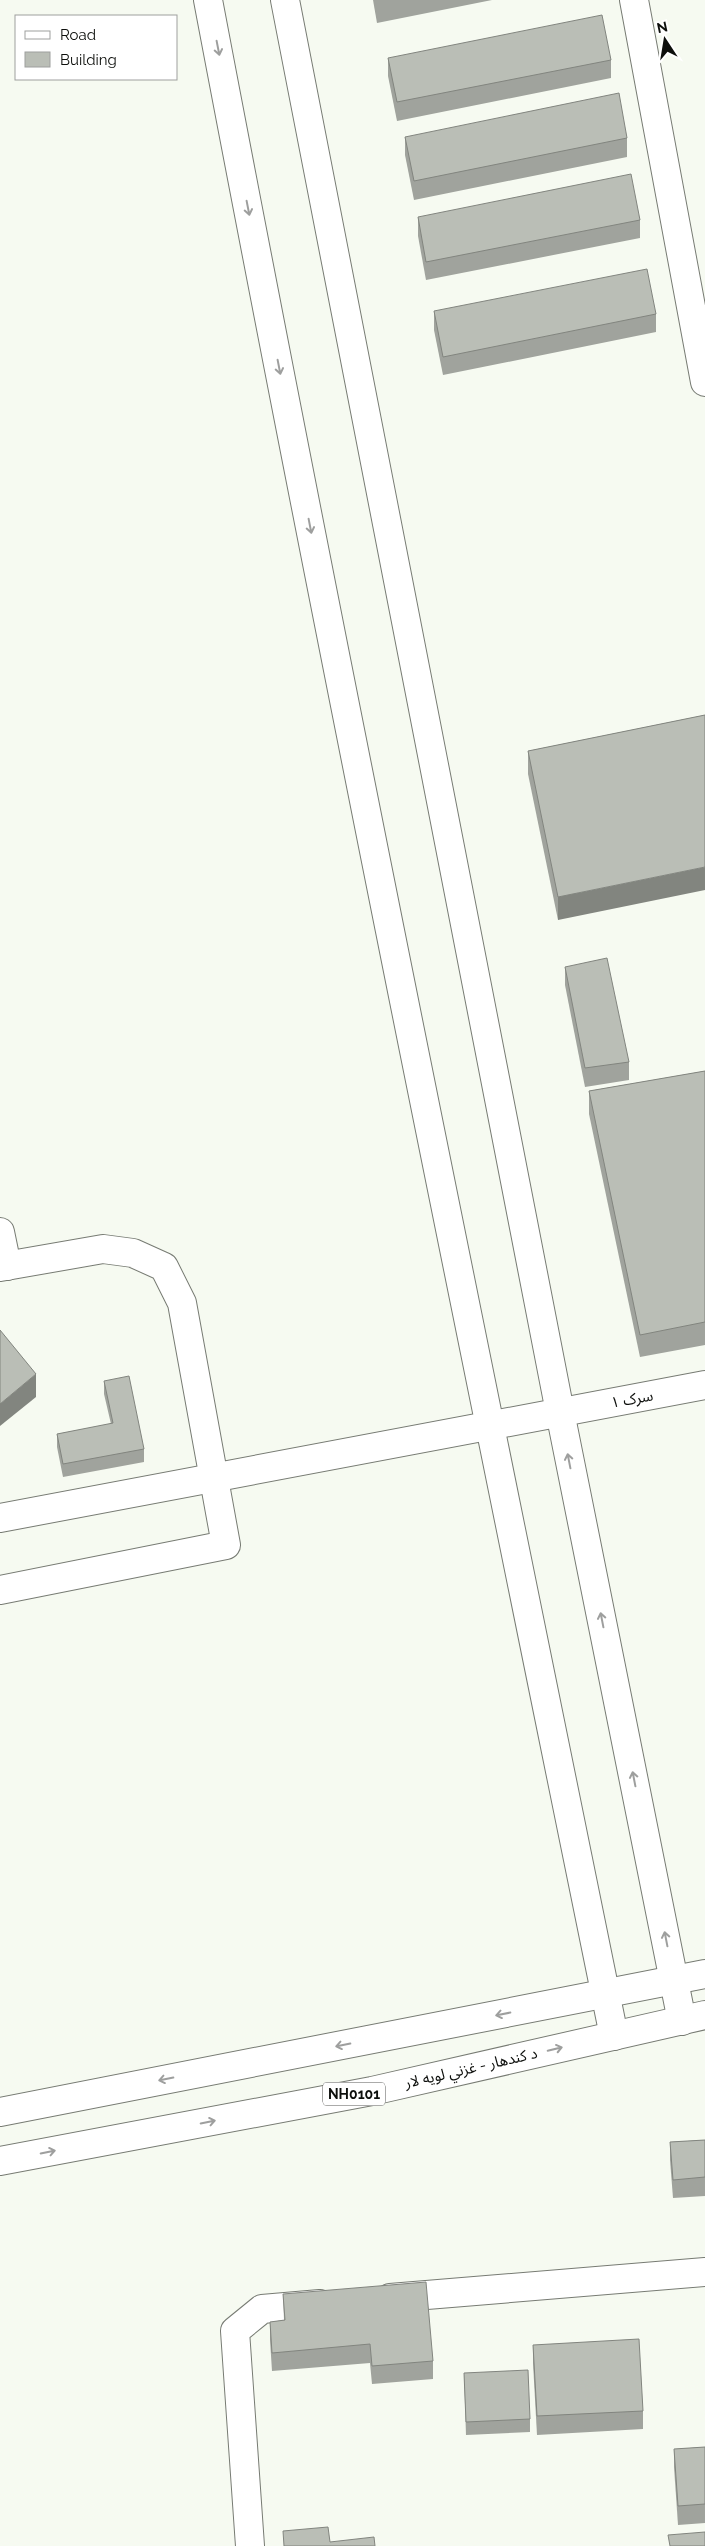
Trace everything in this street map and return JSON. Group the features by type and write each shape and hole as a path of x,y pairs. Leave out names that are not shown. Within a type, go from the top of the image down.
{"main road":[{"path":"208,0 266,306 489,1425 614,2036"},
{"path":"286,0 560,1412 674,1980 693,2018"},
{"path":"634,0 705,382"},
{"path":"0,1232 3,1266 103,1249 133,1253 164,1267 182,1303 215,1476 226,1545 0,1590"},
{"name":"سرک ۱","path":"0,1518 705,1385"},
{"path":"0,2112 705,1974"},
{"name":"د کندهار - غزني لويه لار","path":"0,2161 372,2091 693,2018"},
{"path":"250,2546 235,2331 262,2308 705,2272"}],"building":[{"path":"602,15 611,60 397,102 388,58"},
{"path":"619,93 627,138 414,181 405,137"},
{"path":"631,174 640,220 426,262 418,217"},
{"path":"647,269 656,314 443,357 434,311"},
{"path":"705,715 705,867 558,897 528,751"},
{"path":"607,958 629,1062 585,1068 565,967"},
{"path":"705,1071 705,1322 640,1335 589,1091"},
{"path":"0,1330 36,1374 0,1404"},
{"path":"129,1376 144,1449 63,1464 57,1434 113,1423 104,1381"},
{"path":"705,2140 705,2177 673,2180 670,2142"},
{"path":"426,2282 433,2361 372,2366 370,2344 272,2353 270,2322 285,2320 283,2294"},
{"path":"639,2339 643,2411 537,2416 533,2345"},
{"path":"528,2370 530,2419 466,2422 464,2373"},
{"path":"705,2447 705,2504 678,2506 674,2449"},
{"path":"328,2527 330,2542 374,2537 375,2546 284,2546 283,2531"},
{"path":"705,2532 705,2546 670,2546 668,2535"}]}
